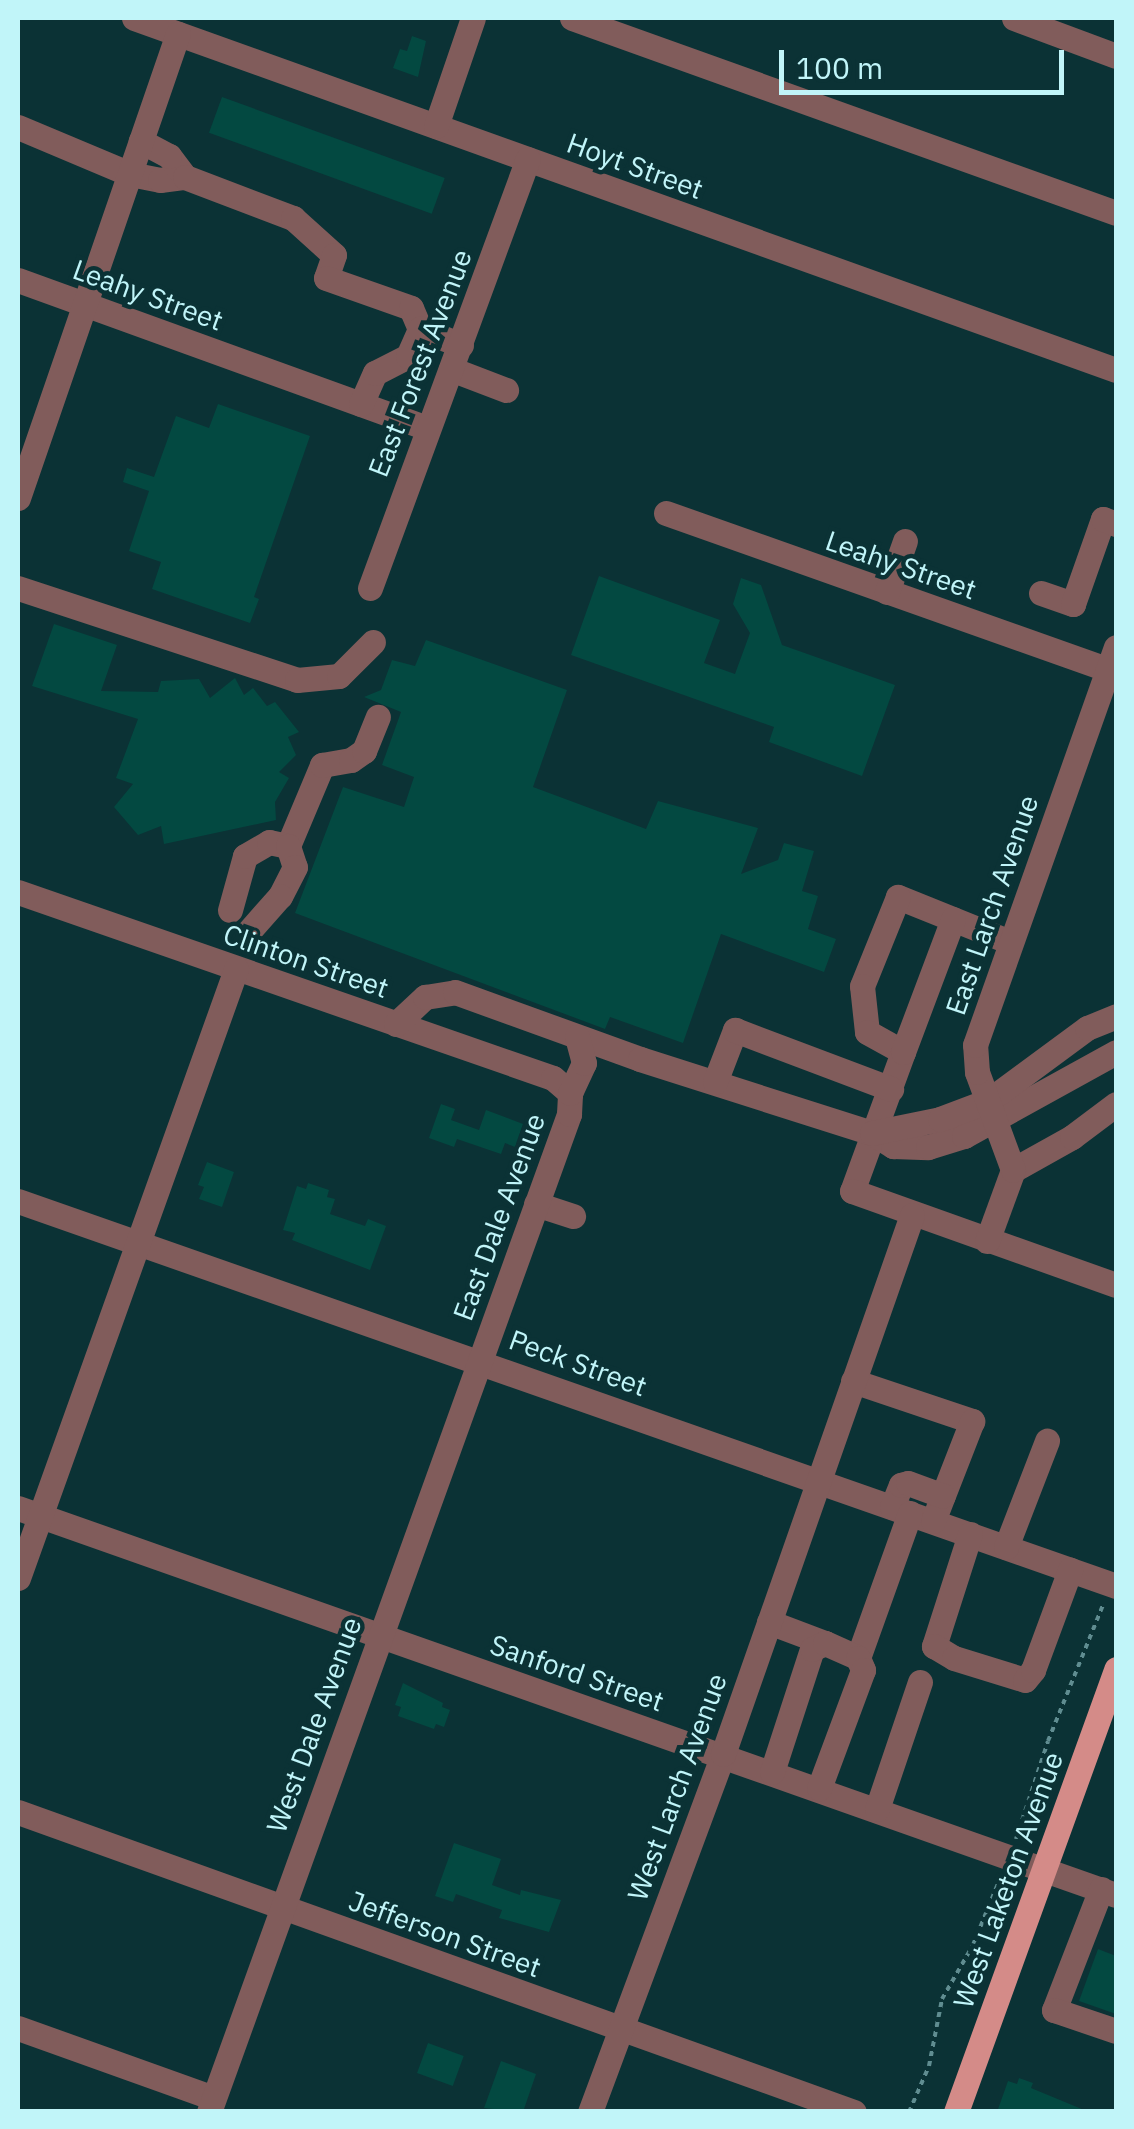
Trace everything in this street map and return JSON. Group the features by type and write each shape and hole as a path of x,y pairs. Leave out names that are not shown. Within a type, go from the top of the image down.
{"main road":[{"name":"West Laketon Avenue","path":"956,2112 1116,1669"}],"street":[{"name":"Hoyt Street","path":"134,18 1116,370"},
{"path":"436,126 473,18"},
{"path":"572,18 1116,213"},
{"path":"1014,18 1116,56"},
{"path":"18,498 28,436 86,304 178,34"},
{"path":"18,127 130,174 160,180 186,177 293,218 334,255 326,278 411,308 420,329 506,390"},
{"path":"141,141 169,156 186,177"},
{"name":"East Forest Avenue","path":"370,588 528,159"},
{"name":"Leahy Street","path":"18,280 427,428"},
{"path":"361,404 375,373 408,356 420,329"},
{"name":"Leahy Street","path":"666,513 886,592 1114,663"},
{"path":"1041,593 1072,604 1103,519 1116,524"},
{"path":"886,592 904,542"},
{"path":"18,588 296,680 339,676 373,642"},
{"name":"East Larch Avenue","path":"1013,1170 977,1072 975,1045 1114,663"},
{"path":"250,930 280,896 295,867 288,846 322,765 351,760 364,750 378,717"},
{"path":"230,910 245,856 269,842 288,846"},
{"name":"Clinton Street","path":"18,892 553,1078 570,1094"},
{"path":"903,1052 867,1032 862,986 898,897 1010,942"},
{"path":"953,919 852,1192 1116,1285"},
{"path":"18,1578 28,1512 137,1244 236,969"},
{"path":"396,1024 425,997 456,992 640,1059 872,1133 893,1146 928,1147 992,1111 1116,1052"},
{"path":"992,1111 1088,1028 1116,1016"},
{"path":"715,1082 735,1030 892,1089"},
{"name":"East Dale Avenue","path":"479,1360 570,1114 570,1094 584,1063 577,1036"},
{"path":"986,1240 1013,1170 1072,1137 1116,1104"},
{"name":"Peck Street","path":"18,1201 1116,1586"},
{"path":"536,1204 572,1216"},
{"path":"818,1481 912,1215"},
{"name":"West Dale Avenue","path":"211,2105 479,1360"},
{"path":"819,1788 863,1670 858,1658 912,1514 942,1496 972,1421 853,1381"},
{"path":"1006,1547 1047,1441"},
{"name":"West Larch Avenue","path":"590,2112 723,1754 818,1481"},
{"path":"912,1514 900,1485 908,1483 942,1496"},
{"name":"Sanford Street","path":"28,1512 1109,1892"},
{"path":"970,1534 934,1646 954,1658 1025,1680 1034,1670 1070,1570"},
{"path":"769,1622 858,1658"},
{"path":"772,1772 812,1649 824,1643"},
{"path":"877,1809 920,1682"},
{"name":"Jefferson Street","path":"18,1812 854,2112"},
{"path":"1109,1892 1054,2010 1116,2032"},
{"path":"18,2028 211,2105"}],"building":[{"path":"412,36 426,41 418,77 393,68 400,49 407,51"},
{"path":"222,97 445,178 432,214 209,133"},
{"path":"218,404 310,436 254,597 259,599 250,623 152,589 161,562 129,551 149,491 123,482 127,468 154,477 176,416 209,428"},
{"path":"599,576 720,620 704,663 735,674 750,633 733,604 741,578 761,585 782,645 895,685 862,776 769,742 774,727 571,655"},
{"path":"54,624 117,645 101,691 158,692 161,681 199,679 210,698 235,678 244,695 253,688 267,706 275,702 299,732 288,737 296,755 279,772 289,778 275,802 276,820 164,844 161,826 138,835 114,807 133,784 116,778 138,719 32,686"},
{"path":"426,640 567,690 533,787 646,829 658,801 758,828 741,874 778,860 784,843 814,851 802,891 818,896 808,929 836,939 824,972 721,934 683,1043 610,1017 605,1029 295,913 343,787 404,807 414,777 382,765 401,712 364,697 381,690 392,660 415,666"},
{"path":"441,1104 455,1109 451,1120 479,1130 486,1110 523,1124 515,1147 505,1143 501,1154 457,1139 454,1147 429,1138"},
{"path":"207,1162 234,1172 222,1207 199,1199 204,1187 198,1185"},
{"path":"308,1183 329,1190 327,1197 335,1199 330,1214 365,1226 368,1219 386,1226 370,1270 292,1240 295,1233 283,1230 297,1186 306,1189"},
{"path":"403,1683 450,1710 444,1727 436,1724 434,1729 398,1716 401,1707 395,1705"},
{"path":"454,1843 501,1859 492,1885 520,1895 521,1890 561,1900 549,1932 499,1918 502,1910 456,1894 453,1902 435,1896"},
{"path":"1098,1949 1116,1956 1116,2014 1079,2001"},
{"path":"428,2043 464,2056 453,2086 417,2073"},
{"path":"501,2061 536,2074 523,2112 484,2108"},
{"path":"1019,2078 1033,2083 1031,2088 1089,2112 997,2112 1008,2081 1017,2084"}]}
